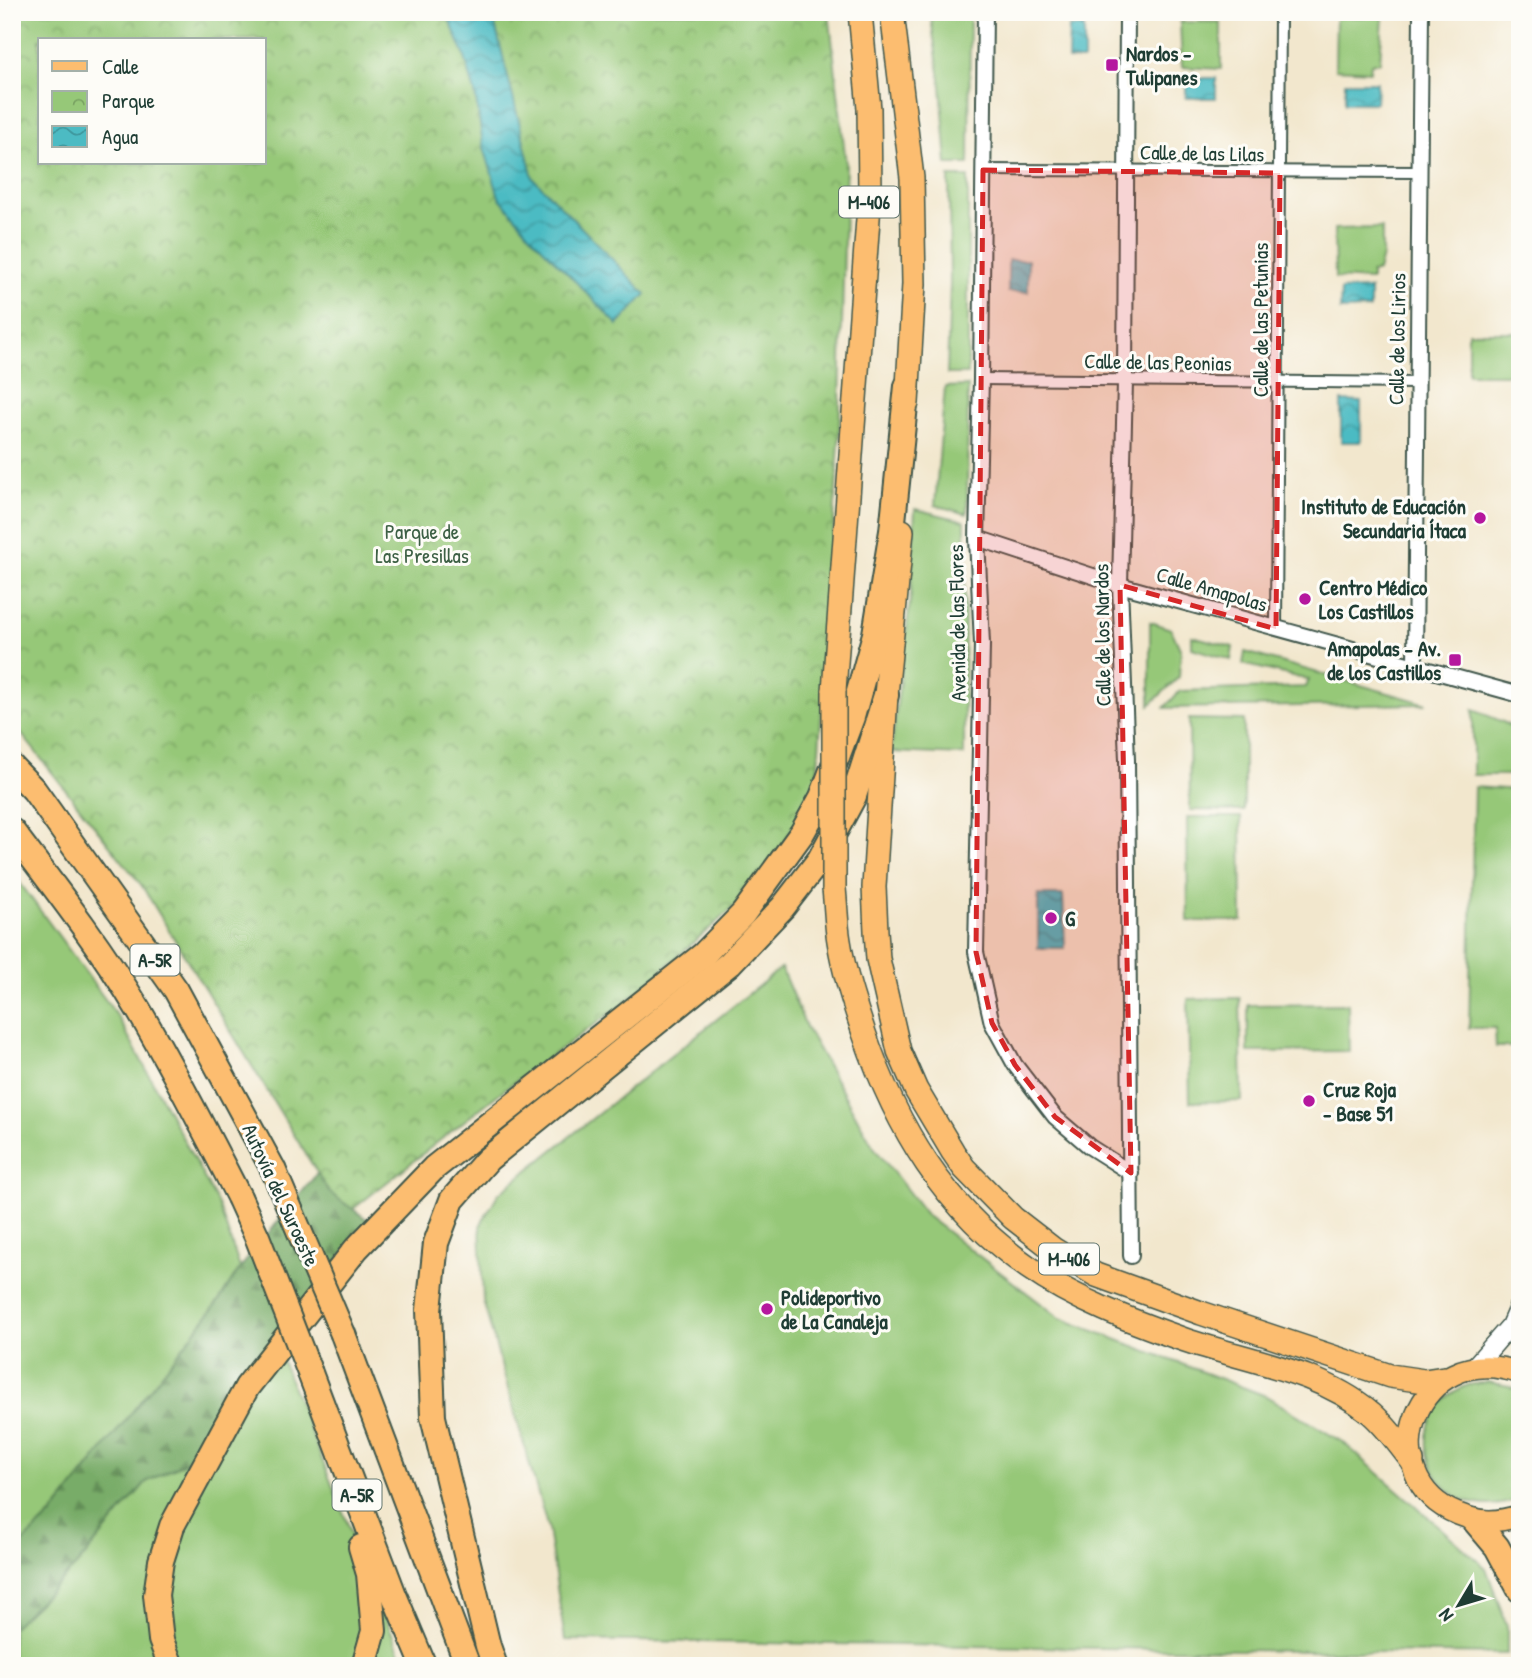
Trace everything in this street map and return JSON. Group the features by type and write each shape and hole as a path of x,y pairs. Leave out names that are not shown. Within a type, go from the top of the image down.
{"highway":[{"name":"M-406","path":"860,12 869,109 870,191 834,691 834,889 839,941 852,997 876,1068 901,1122 946,1192 983,1230 1028,1267 1084,1301 1186,1340 1296,1373 1343,1395 1370,1412 1412,1461"},
{"name":"M-406","path":"892,12 912,178 914,284 902,533 886,695 874,887 878,959 899,1051 916,1090 964,1168 1013,1218 1053,1249 1096,1275 1200,1313 1390,1376 1416,1381 1444,1378"},
{"path":"171,1666 161,1640 156,1595 161,1561 172,1527 247,1387 356,1249 433,1168 703,955 743,914 802,833 822,797 852,717 875,634 892,531 908,386"},
{"path":"491,1656 433,1418 429,1310 436,1243 452,1200 488,1158 730,962 783,907 820,859 854,796 886,695"},
{"name":"Autovía del Suroeste","path":"12,767 34,790 176,989 273,1170 343,1334 468,1666"},
{"name":"Autovía del Suroeste","path":"12,831 72,910 137,1007 239,1196 424,1666"},
{"path":"314,1384 336,1470 369,1574 374,1631 364,1666"},
{"path":"1475,1521 1497,1547 1520,1590"}],"main road":[{"path":"1520,1373 1497,1367 1475,1366 1444,1378 1430,1392 1412,1423 1412,1461 1417,1477 1437,1502 1447,1510 1475,1521 1501,1521 1520,1515"}],"street":[{"name":"Avenida de las Flores","path":"985,12 977,538 982,644 976,952 992,1023 1015,1065 1055,1117 1090,1147 1131,1174"},
{"name":"Calle de los Nardos","path":"1127,12 1121,585 1127,760 1131,1256"},
{"name":"Calle de las Petunias","path":"1276,629 1280,12"},
{"name":"Calle de los Lirios","path":"1415,666 1421,12"},
{"name":"Calle de las Lilas","path":"983,170 1420,172"},
{"name":"Calle de las Peonias","path":"981,379 1418,383"},
{"name":"Calle Amapolas","path":"977,538 1121,585 1520,695"},
{"path":"1475,1366 1510,1326 1520,1303"}],"highlighted area":[{"path":"983,170 1280,173 1276,629 1120,585 1131,1173 1055,1117 1015,1065 992,1023 976,952"}],"green space":[{"name":"Parque de Las Presillas","path":"12,12 829,12 846,164 839,443 817,781 808,805 751,892 622,1005 506,1088 353,1209 329,1192 142,886 12,722"},
{"path":"930,12 970,12 969,164 947,164 941,86"},
{"path":"1336,17 1383,17 1380,62 1371,64 1370,71 1335,69"},
{"path":"1180,22 1221,22 1221,69 1182,67"},
{"path":"949,177 968,177 968,374 947,374"},
{"path":"1382,228 1382,256 1378,271 1371,273 1371,280 1335,278 1334,229"},
{"path":"1468,332 1520,332 1520,374 1468,374"},
{"path":"968,386 967,514 935,505 945,387"},
{"path":"915,509 965,521 964,755 891,752 911,594"},
{"path":"1150,622 1171,629 1181,651 1179,677 1150,705"},
{"path":"1192,636 1233,647 1231,660 1192,648"},
{"path":"1245,652 1427,704 1164,708 1180,691 1306,687 1309,680 1243,664"},
{"path":"1473,710 1509,725 1514,730 1518,737 1520,775 1473,775"},
{"path":"1189,719 1244,720 1244,811 1190,810"},
{"path":"1474,787 1520,790 1520,1047 1496,1047 1495,1028 1469,1028"},
{"path":"1187,817 1241,817 1242,921 1188,921"},
{"path":"12,872 118,1017 218,1204 240,1268 219,1301 52,1514 12,1553"},
{"name":"Polideportivo de La Canaleja","path":"781,968 807,1029 873,1146 928,1217 1060,1318 1266,1396 1344,1443 1486,1568 1507,1626 1507,1654 565,1640 548,1529 483,1301 480,1226 498,1194"},
{"path":"1240,998 1242,1101 1190,1102 1188,999"},
{"path":"1348,1004 1349,1051 1248,1052 1248,1005"},
{"path":"320,1170 329,1192 368,1220 233,1398 191,1459 146,1482 77,1565 12,1628 12,1553 52,1514 219,1301 240,1268"},
{"path":"275,1343 405,1666 12,1666 12,1628 77,1565 146,1482 191,1459"},
{"path":"1488,1382 1509,1386 1520,1392 1520,1497 1493,1505 1466,1501 1448,1490 1435,1474 1428,1454 1427,1434 1433,1415 1446,1398 1466,1386"}],"water":[{"path":"446,12 492,12 533,178 646,294 618,325 534,239 499,197 483,144 475,93 464,54"},
{"path":"1069,27 1084,27 1084,60 1068,60"},
{"path":"1186,78 1216,78 1216,98 1186,98"},
{"path":"1345,82 1377,82 1376,103 1345,103"},
{"path":"1008,260 1028,260 1028,292 1008,292"},
{"path":"1370,289 1370,309 1340,310 1341,290"},
{"path":"1341,401 1361,402 1361,442 1341,442"},
{"name":"G","path":"1038,895 1063,895 1065,948 1038,948"}],"place":[{"name":"Nardos - Tulipanes","path":"1112,65"},
{"name":"Instituto de Educación Secundaria Ítaca","path":"1480,518"},
{"name":"Centro Médico Los Castillos","path":"1305,599"},
{"name":"Amapolas - Av. de los Castillos","path":"1455,660"},
{"name":"G","path":"1051,918"},
{"name":"Cruz Roja - Base 51","path":"1309,1101"},
{"name":"Polideportivo de La Canaleja","path":"767,1309"}]}
